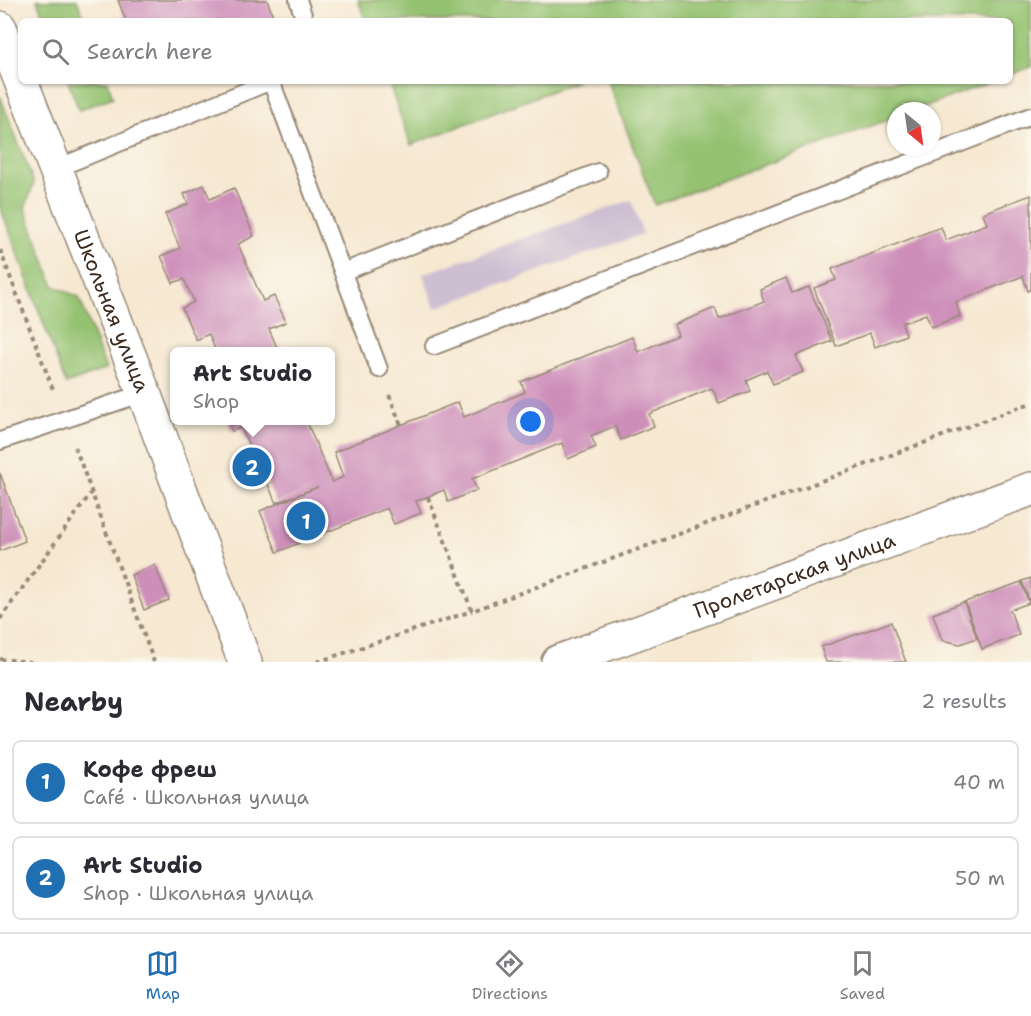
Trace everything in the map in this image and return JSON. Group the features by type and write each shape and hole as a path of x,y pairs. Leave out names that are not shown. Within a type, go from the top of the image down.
{"street":[{"name":"Школьная улица","path":"0,28 18,74"},
{"name":"Школьная улица","path":"22,84 144,393 245,662"},
{"name":"Пролетарская улица","path":"558,662 1031,489"}],"lane":[{"path":"298,0 304,18"},
{"path":"55,169 264,84"},
{"path":"272,84 379,369"},
{"path":"434,346 1031,116"},
{"path":"343,272 598,172"},
{"path":"0,441 144,393"}],"path":[{"path":"0,250 154,662"},
{"path":"317,662 472,611 1031,403"},
{"path":"0,619 92,492"},
{"path":"428,496 472,611"},
{"path":"0,659 32,662"}],"shaded area":[{"path":"631,200 643,234 435,308 423,274"}],"green space":[{"path":"37,0 77,0 84,18 44,18"},
{"path":"358,0 1031,0 1031,67 1013,74 1013,18 365,18"},
{"path":"69,84 108,84 113,97 79,110"},
{"path":"389,84 569,84 411,145"},
{"path":"609,84 986,84 937,102 887,102 887,120 655,205"},
{"path":"0,96 34,183 25,208 54,286 79,297 106,369 66,384 0,206"}],"building":[{"path":"118,0 267,0 274,18 125,18"},
{"path":"204,185 210,199 234,188 254,236 238,244 263,301 274,296 286,322 269,329 277,347 214,347 209,334 196,340 182,308 194,302 184,279 173,283 161,256 180,248 165,214 188,204 184,194"},
{"path":"1031,195 1031,289 1028,291 1023,276 956,302 960,316 931,327 926,314 902,323 906,335 875,347 870,333 836,346 814,288 836,280 832,269 941,227 946,240 987,224 983,213"},
{"path":"786,278 792,293 809,287 832,341 796,356 803,372 773,384 767,371 746,380 750,391 719,403 712,388 649,414 654,426 621,440 615,426 591,436 596,447 568,459 562,443 472,479 477,490 448,502 444,490 416,501 421,513 394,524 387,508 277,552 260,511 318,487 276,503 266,480 252,486 240,460 253,454 241,428 232,431 229,425 308,425 332,482 343,477 334,452 458,402 464,417 525,392 521,382 632,337 638,352 678,335 674,325 715,308 719,319 764,301 760,289"},
{"path":"0,473 25,541 0,551"},
{"path":"155,565 169,600 144,610 131,575"},
{"path":"1031,578 1031,605 1022,581"},
{"path":"1021,582 1029,603 1010,610 1019,635 982,649 965,602"},
{"path":"964,602 977,638 960,644 942,640 933,614"},
{"path":"891,622 906,662 826,662 821,647"}],"place":[{"name":"Art Studio","path":"252,467"},
{"name":"Кофе фреш","path":"306,521"}]}
